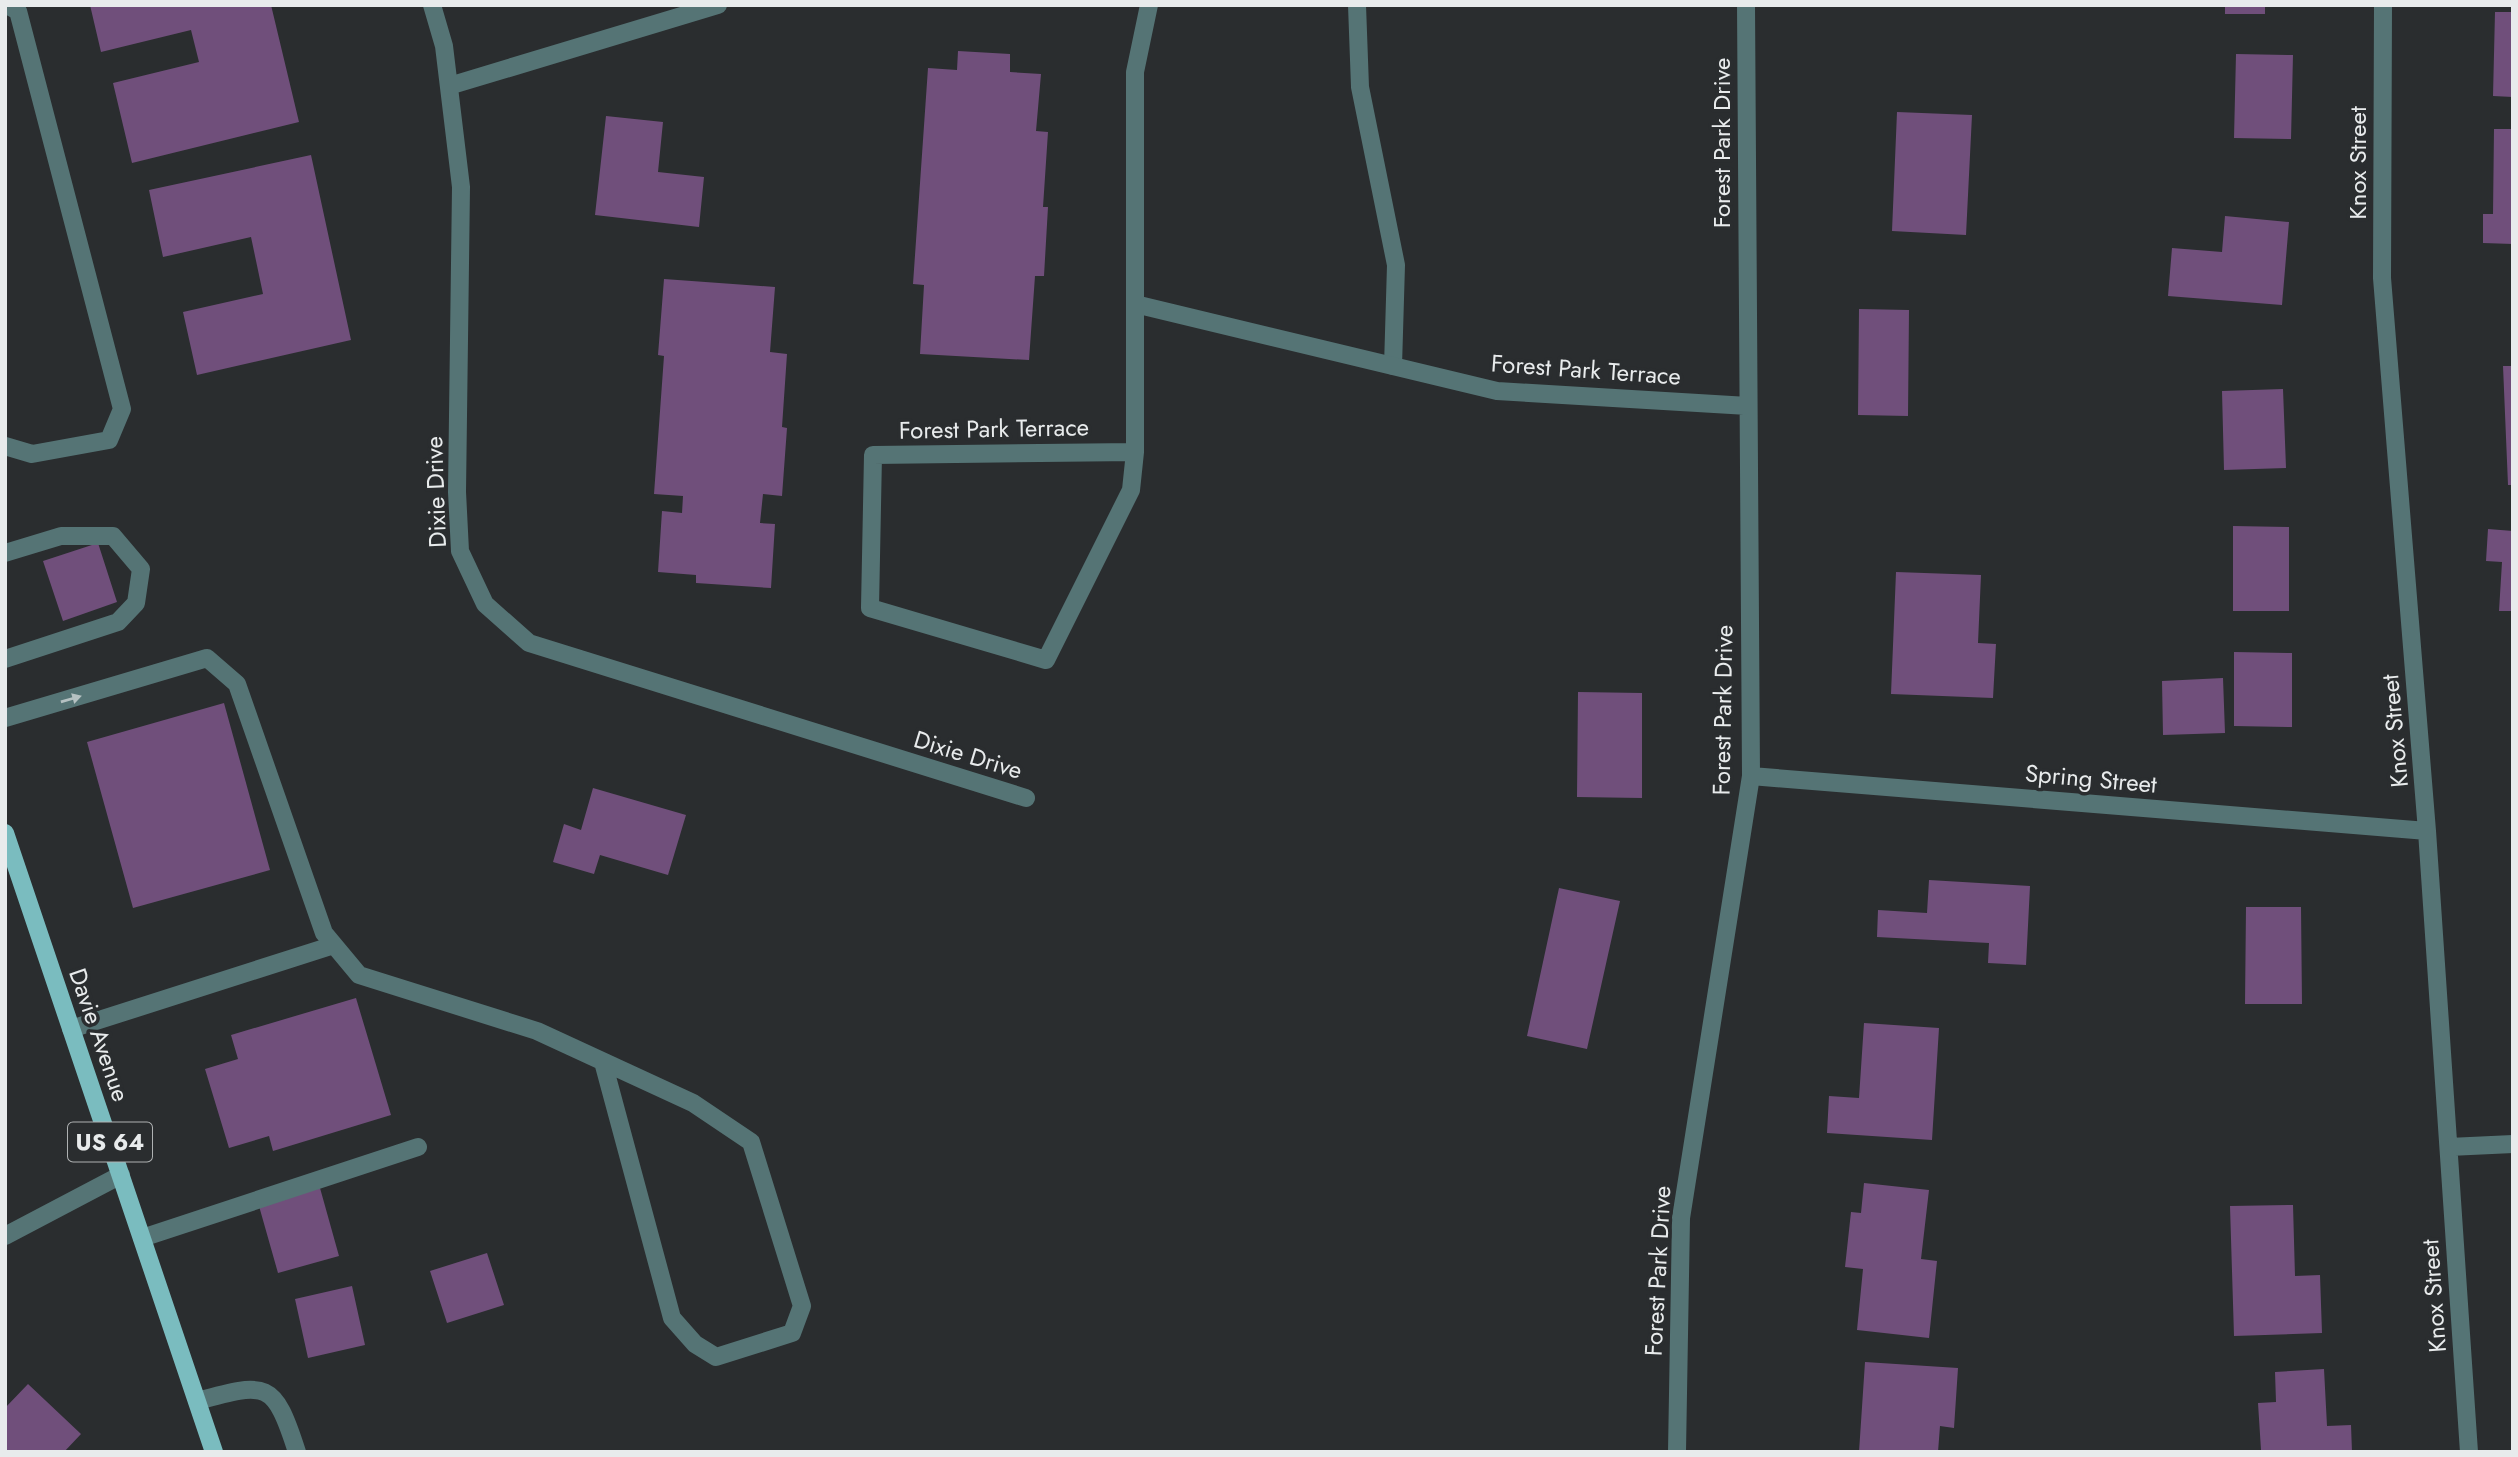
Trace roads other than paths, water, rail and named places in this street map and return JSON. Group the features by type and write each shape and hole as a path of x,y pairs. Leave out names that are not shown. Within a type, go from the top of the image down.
{"main road":[{"name":"Davie Avenue","path":"5,833 214,1452"}],"street":[{"path":"5,446 32,454 109,440 122,409 18,12 7,5"},
{"name":"Dixie Drive","path":"432,5 444,46 461,187 457,492 460,551 485,604 529,643 1026,798"},
{"path":"449,86 718,5"},
{"name":"Forest Park Terrace","path":"1135,452 873,456 870,608 1046,660 1131,490 1135,452 1135,72 1149,5"},
{"path":"1357,5 1360,87 1396,264 1393,366"},
{"name":"Forest Park Drive","path":"1677,1452 1681,1217 1751,776 1746,5"},
{"name":"Knox Street","path":"2383,5 2382,278 2427,831 2469,1452"},
{"name":"Forest Park Terrace","path":"1135,304 1497,391 1748,406"},
{"path":"5,553 61,536 113,536 141,569 136,603 118,622 5,659"},
{"path":"5,718 208,658 237,684 324,933 359,975 537,1031 693,1103 751,1142 802,1306 792,1333 716,1357 695,1344 672,1318 603,1062"},
{"name":"Spring Street","path":"1751,776 2427,831"},
{"path":"71,1029 334,945"},
{"path":"2449,1147 2513,1144"},
{"path":"142,1238 418,1147"},
{"path":"5,1236 121,1175"},
{"path":"197,1401 253,1388 265,1391 279,1403 297,1452"}]}
